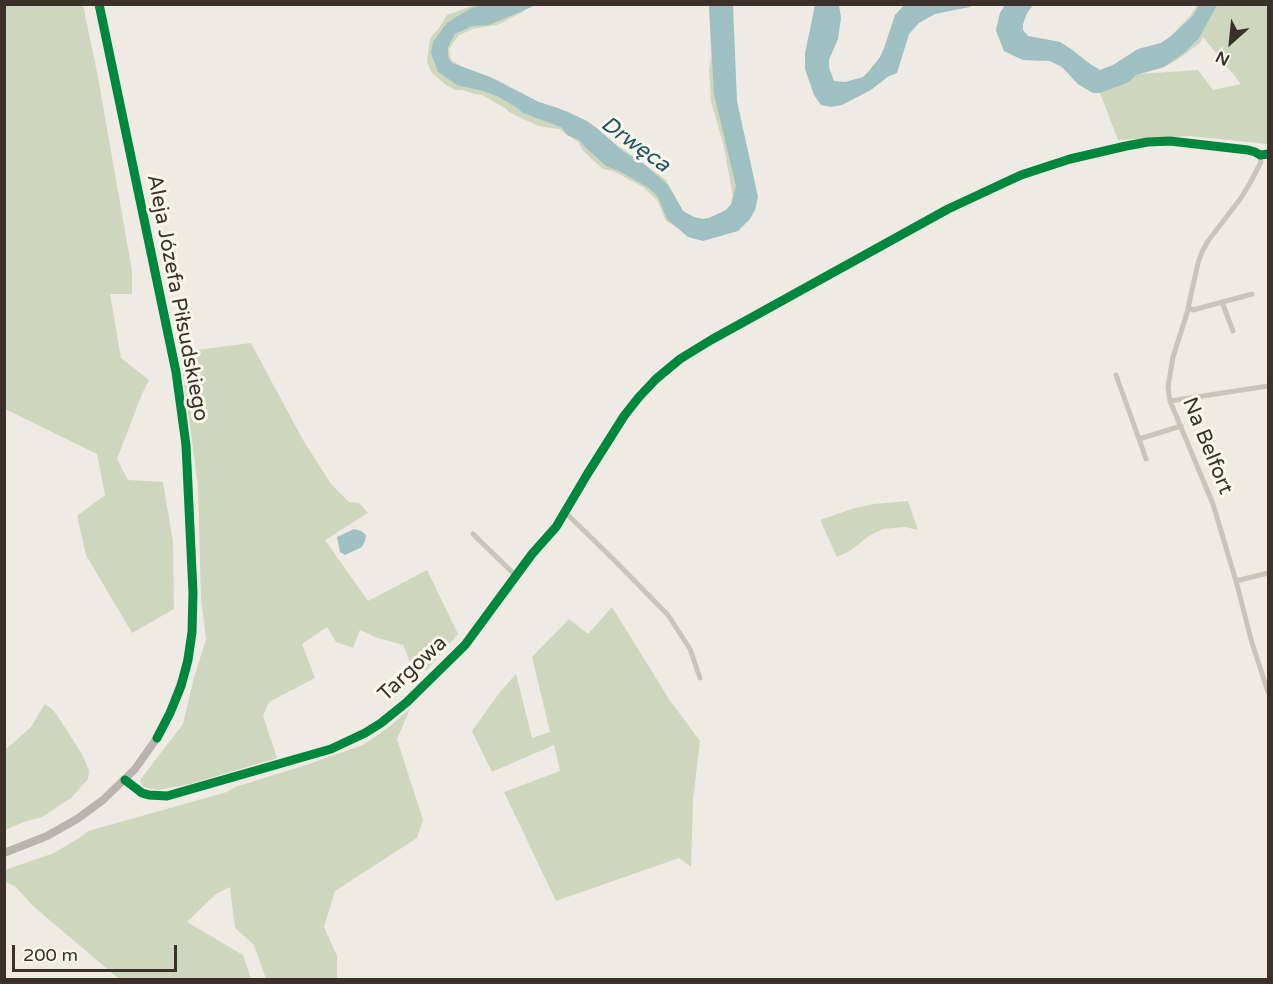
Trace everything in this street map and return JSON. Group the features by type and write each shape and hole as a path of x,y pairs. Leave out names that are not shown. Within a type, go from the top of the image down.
{"main road":[{"name":"Aleja Józefa Piłsudskiego","path":"4,853 46,836 77,819 126,780 157,738 176,699 185,672 190,646 193,619 188,464 180,394 99,4"}],"street":[{"name":"Targowa","path":"126,780 142,793 167,796 314,755 348,742 394,713 455,655 474,633 532,554 556,528 624,416 656,379 695,349 948,209 1021,175 1126,146 1158,141 1180,142 1264,154"},
{"path":"1264,154 1269,161"},
{"name":"Na Belfort","path":"1264,154 1241,198 1202,252 1169,370 1168,387 1170,401 1214,504 1252,644 1269,692"},
{"path":"1188,308 1193,310 1252,294"},
{"path":"1222,302 1233,331"},
{"path":"1116,375 1146,459"},
{"path":"1170,401 1269,386"},
{"path":"1139,439 1181,426"},
{"path":"565,512 668,615 690,649 700,678"},
{"path":"473,534 516,576"},
{"path":"1236,581 1269,573"}],"green space":[{"path":"4,5 83,5 98,77 132,271 132,294 110,294 121,358 149,380 117,459 128,480 163,482 173,542 174,609 132,633 86,555 77,516 105,495 97,454 5,409"},
{"path":"475,5 531,5 523,12 497,25 472,29 458,36 449,49 451,60 497,80 545,106 567,111 583,119 612,143 666,180 683,211 703,219 726,210 733,197 724,147 711,101 709,5 733,5 734,93 752,206 683,231 666,221 657,200 643,187 613,171 603,169 583,151 578,142 559,129 538,126 482,95 455,90 446,85 432,73 427,62 430,38 447,15"},
{"path":"1005,5 1033,5 1023,24 1023,30 1028,36 1060,42 1100,70 1113,65 1138,49 1161,43 1191,15 1197,5 1268,5 1268,144 1190,136 1118,140 1100,93 1093,93 1078,84 1062,67 1050,61 1023,60 1004,51 996,30 1000,13","holes":["1203,37 1241,84 1213,90 1198,70 1139,74 1164,67 1177,60 1200,43"]},
{"path":"251,343 303,440 331,484 349,502 359,503 368,513 325,540 368,601 427,570 458,634 427,670 414,672 403,645 360,630 353,648 336,642 327,627 302,644 315,678 269,702 263,716 277,758 190,784 158,790 143,787 140,780 183,724 206,639 201,598 198,486 180,352"},
{"path":"908,501 918,530 905,527 883,529 837,557 820,520 855,508"},
{"path":"612,607 669,699 700,741 693,800 691,867 679,858 556,901 504,792 560,771 554,745 492,772 472,731 516,674 532,738 550,732 532,657 569,619 588,634"},
{"path":"45,704 57,715 82,754 89,770 88,779 71,798 42,817 5,830 5,750 31,727"},
{"path":"410,709 397,739 423,820 417,838 335,891 324,927 337,956 337,979 266,979 254,945 235,928 230,887 216,894 187,922 243,955 251,979 119,979 33,906 15,886 5,882 5,870 54,853 88,831 227,792 235,787 363,745"}],"water":[{"path":"485,4 536,5 489,25 472,26 455,34 448,47 448,57 452,63 490,77 539,102 587,121 668,185 683,211 703,219 726,210 731,204 736,186 714,94 709,5 733,5 737,101 758,197 750,219 738,231 703,241 688,237 667,219 658,197 649,188 606,166 579,140 567,135 561,127 523,113 499,97 457,85 438,72 431,53 433,42 446,24 472,8"},
{"path":"905,4 972,5 935,14 919,23 909,34 897,73 842,105 831,107 821,105 814,95 805,69 805,53 815,5 839,5 841,18 838,39 829,60 829,67 834,81 845,82 863,77 880,57 895,15"},
{"path":"1005,5 1033,5 1023,24 1023,30 1028,36 1060,42 1100,70 1113,65 1138,49 1161,43 1193,16 1199,5 1217,5 1199,38 1185,52 1164,67 1136,75 1129,82 1100,93 1093,93 1078,84 1062,67 1050,61 1023,60 1004,51 996,30 1000,13"},
{"path":"354,529 366,535 365,541 362,547 345,555 340,552 337,537"}],"cycle path":[{"path":"99,4 176,372 186,445 193,593 192,632 181,686 157,738"},
{"path":"125,780 142,793 167,796 331,749 381,723 407,702 465,645 532,554 556,527 624,416 656,379 680,359 711,340 948,209 1021,175 1070,159 1148,142 1170,141 1248,150 1260,155 1268,154"}],"water label":[{"name":"Drwęca","path":"635,145"}]}
